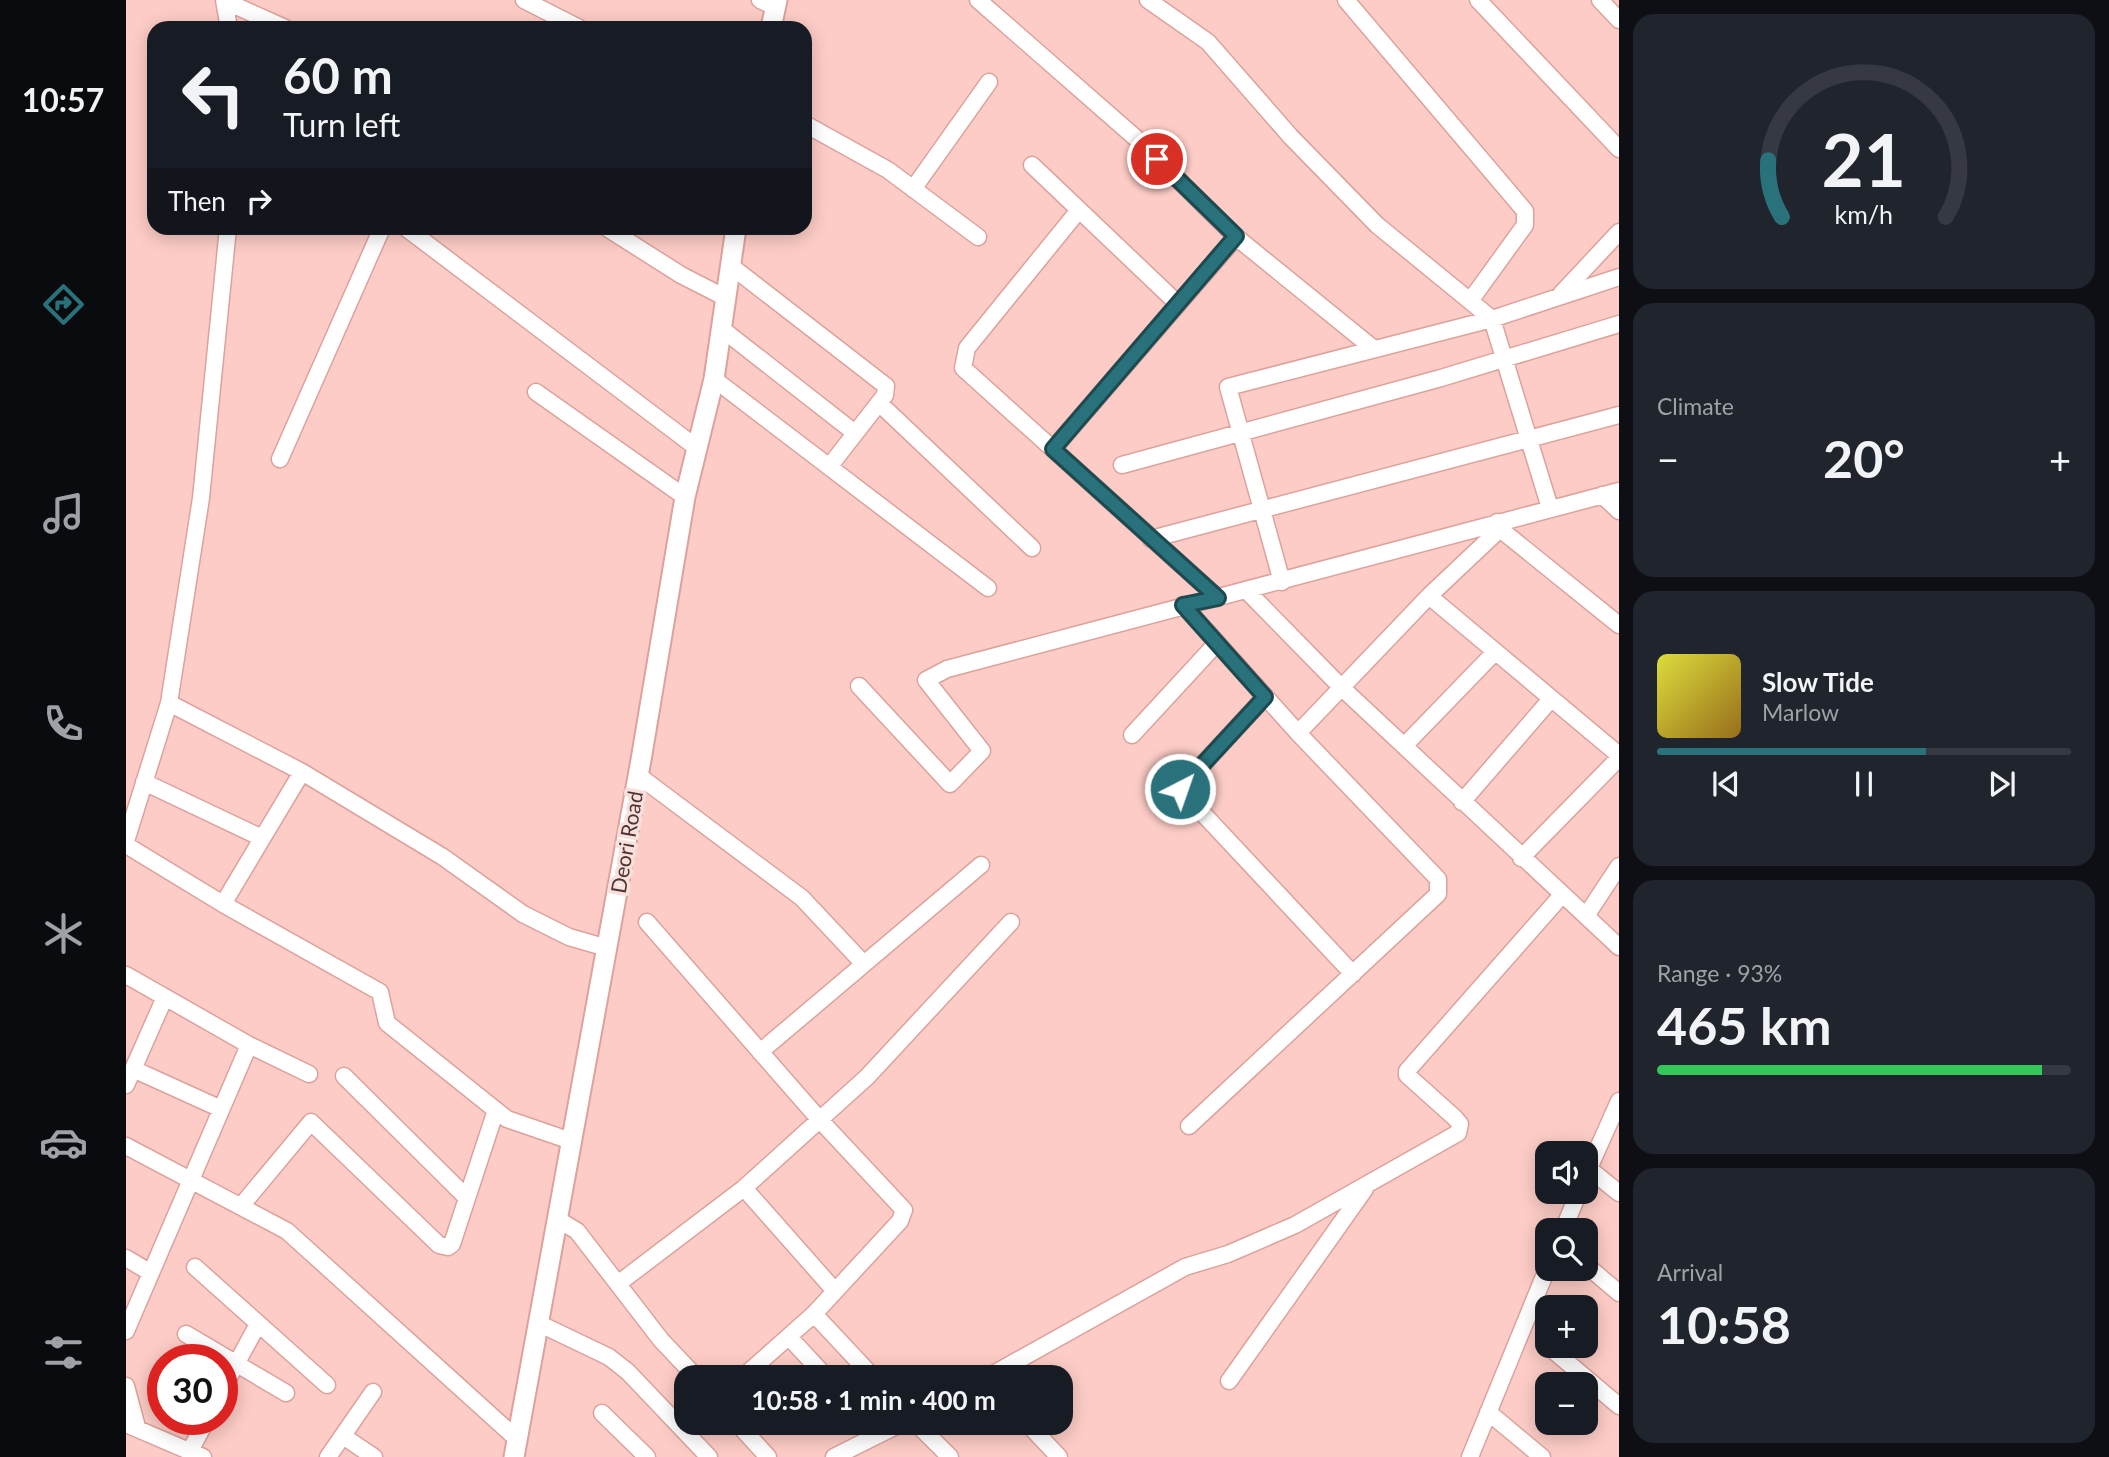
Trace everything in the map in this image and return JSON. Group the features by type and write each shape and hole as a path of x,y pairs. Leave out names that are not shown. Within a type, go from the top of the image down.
{"street":[{"path":"225,0 228,21"},
{"path":"225,0 270,21"},
{"path":"524,0 565,21"},
{"path":"978,0 1138,140 1236,236 1374,349"},
{"path":"1346,0 1525,211 1525,225 1470,301"},
{"path":"1478,0 1619,149"},
{"path":"1600,0 1619,20"},
{"path":"771,2 771,21"},
{"path":"1158,2 1208,42 1291,137 1377,225 1492,319 1550,508"},
{"path":"913,189 989,82"},
{"path":"812,128 888,170 978,237"},
{"path":"1032,165 1177,303"},
{"path":"1079,210 967,348 963,368 1218,598"},
{"path":"1559,296 1619,232"},
{"path":"227,235 201,498 169,703 126,843 223,904 380,992 384,998 382,1012 387,1023 507,1119 571,1142"},
{"path":"280,459 379,235"},
{"path":"415,235 697,448"},
{"path":"618,235 681,275 726,298"},
{"name":"Deori Road","path":"515,1448 639,776 685,498 714,379 735,235"},
{"path":"1053,449 1236,236"},
{"path":"731,266 885,383 885,395 829,467"},
{"path":"1282,582 1228,389 1230,386 1492,319 1619,278"},
{"path":"1122,464 1619,324"},
{"path":"722,329 855,433"},
{"path":"714,379 988,588"},
{"path":"536,392 685,498"},
{"path":"878,403 1032,548"},
{"path":"1151,539 1619,415"},
{"path":"859,686 950,784 982,751 926,681 947,669 1619,491"},
{"path":"1602,495 1619,511"},
{"path":"1298,733 1498,525"},
{"path":"1498,525 1619,625"},
{"path":"1247,591 1341,687 1619,947"},
{"path":"1429,596 1619,757 1521,858"},
{"path":"1183,605 1298,733 1438,879 1438,894 1189,1126"},
{"path":"1132,735 1216,644"},
{"path":"1404,746 1495,652"},
{"path":"1265,697 1180,789 1353,974"},
{"path":"1462,802 1551,699"},
{"path":"169,703 302,772 443,857 523,914 569,937 607,948"},
{"path":"223,904 302,772"},
{"path":"639,776 802,898 863,963"},
{"path":"144,782 262,838"},
{"path":"760,1052 981,865"},
{"path":"1586,916 1619,866"},
{"path":"1009,1365 1185,1267 1228,1254 1276,1233 1458,1133 1460,1124 1407,1075 1407,1071 1562,895"},
{"path":"647,922 819,1119 904,1210 900,1221 814,1314 759,1365"},
{"path":"619,1283 744,1188 867,1077 1011,922"},
{"path":"126,975 249,1045 309,1074"},
{"path":"164,997 129,1077 219,1108"},
{"path":"126,1331 219,1108 249,1045"},
{"path":"344,1076 466,1197"},
{"path":"1598,1147 1619,1101"},
{"path":"241,1206 311,1122 439,1245 448,1247 452,1244 496,1110"},
{"path":"126,1146 287,1231 515,1448"},
{"path":"1598,1179 1619,1193"},
{"path":"1229,1381 1369,1184"},
{"path":"744,1188 835,1291"},
{"path":"557,1219 577,1231 661,1340 685,1365"},
{"path":"126,1258 151,1273"},
{"path":"195,1267 327,1385"},
{"path":"1598,1275 1619,1293"},
{"path":"1470,1457 1542,1281"},
{"path":"814,1314 862,1365"},
{"path":"538,1323 609,1357 628,1372 709,1457"},
{"path":"238,1360 258,1324"},
{"path":"1524,1325 1535,1335"},
{"path":"186,1334 203,1344"},
{"path":"789,1337 815,1365"},
{"path":"1562,1358 1619,1406"},
{"path":"238,1365 286,1393"},
{"path":"126,1386 131,1426 196,1454 202,1435"},
{"path":"328,1457 373,1392"},
{"path":"1488,1412 1542,1457"},
{"path":"602,1413 647,1457"},
{"path":"748,1435 768,1457"},
{"path":"834,1457 878,1435"},
{"path":"928,1435 950,1457"},
{"path":"1038,1435 1059,1457"},
{"path":"343,1436 374,1457"}],"route":[{"path":"1157,159 1236,236 1053,449 1218,598 1183,605 1265,697 1180,789"}]}
